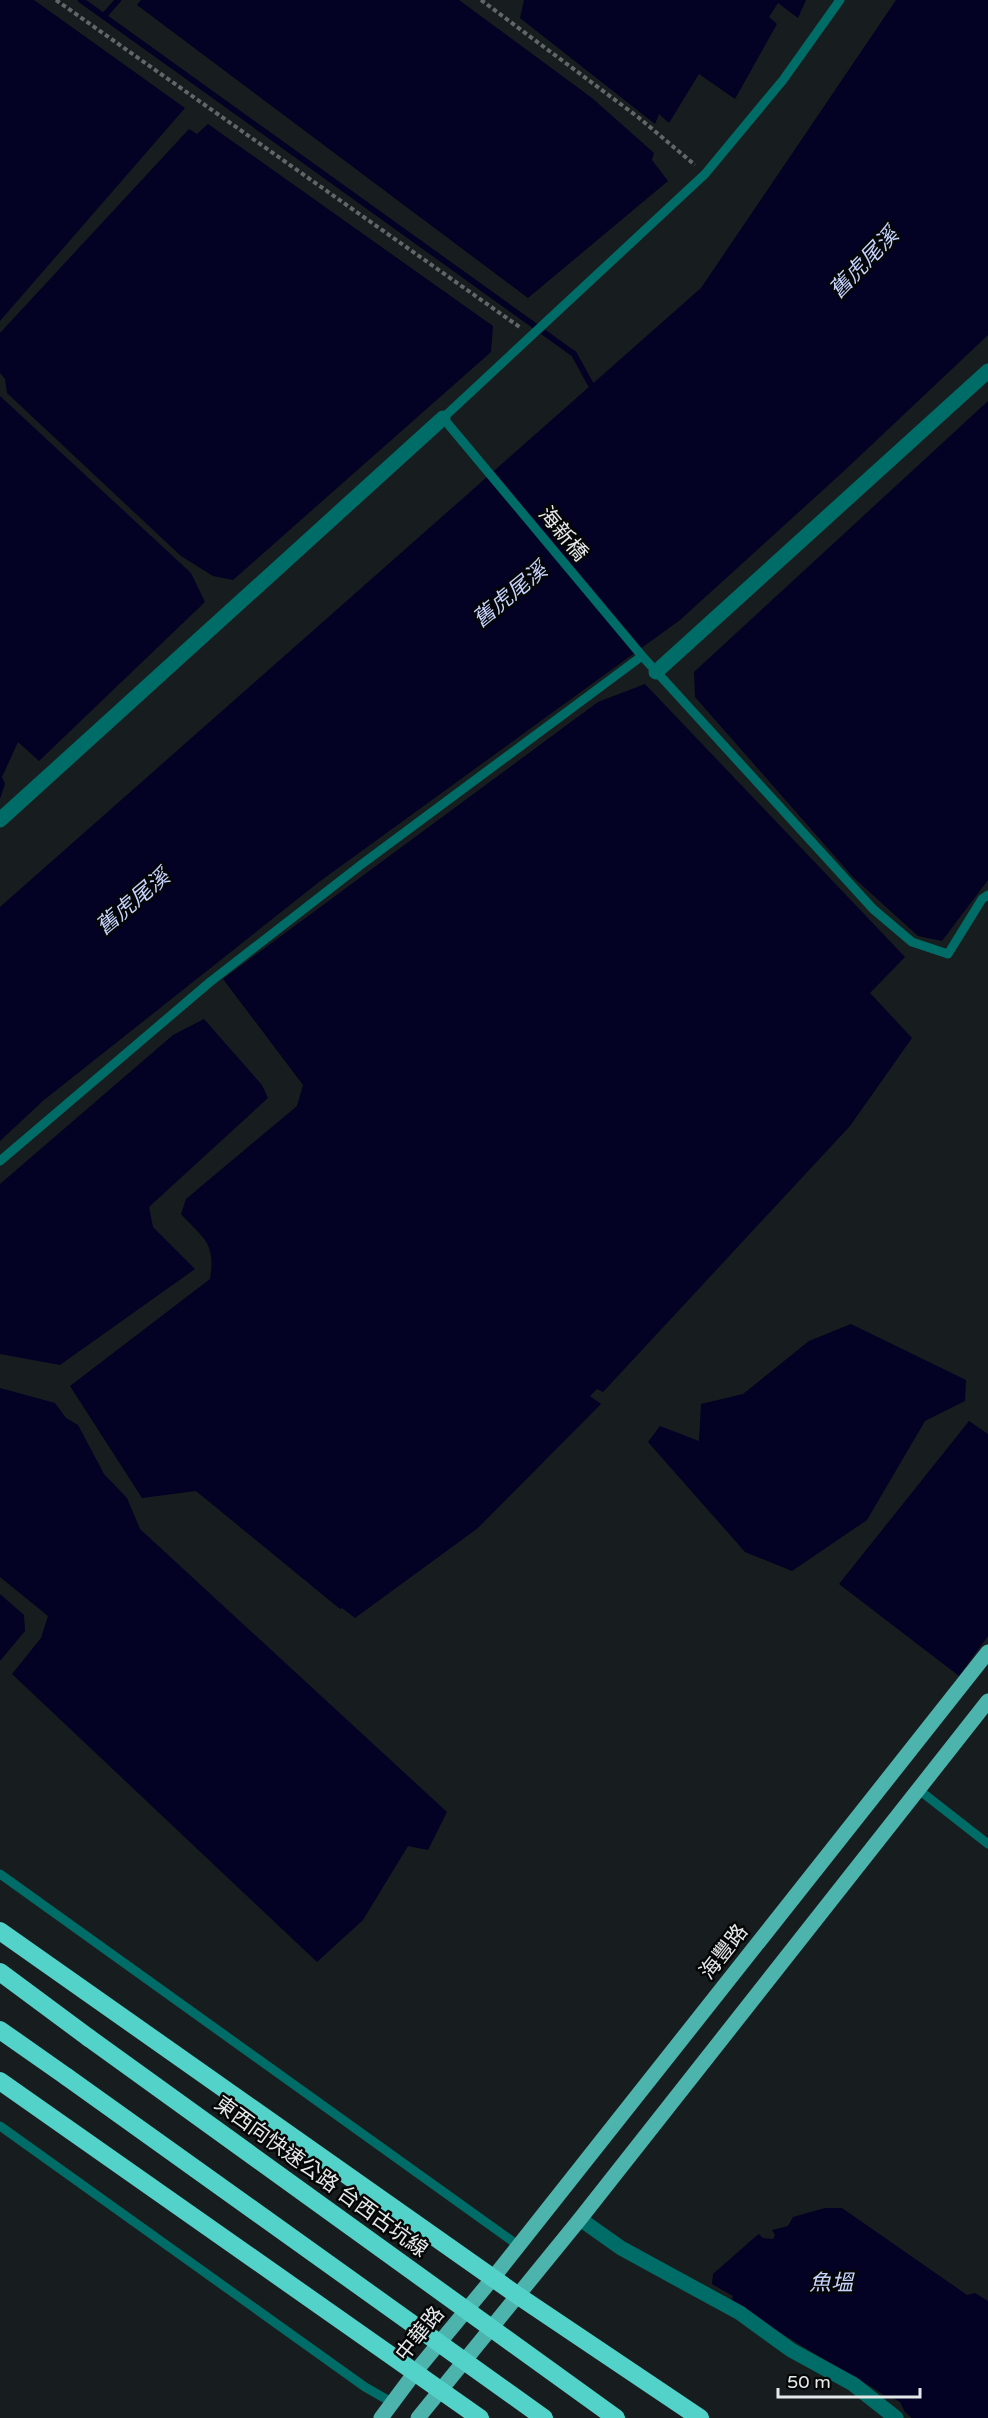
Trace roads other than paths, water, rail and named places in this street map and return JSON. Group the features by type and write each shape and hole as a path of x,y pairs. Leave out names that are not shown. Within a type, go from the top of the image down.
{"highway":[{"path":"0,1931 517,2295 700,2418"},
{"name":"東西向快速公路 台西古坑線","path":"0,1972 616,2418"},
{"path":"0,2030 544,2418"},
{"path":"0,2081 480,2418"}],"main road":[{"name":"海豐路","path":"494,2278 988,1652"},
{"path":"418,2418 580,2219 988,1701"},
{"name":"中華路","path":"381,2418 416,2371 494,2278"}],"street":[{"path":"656,672 988,371"},
{"path":"0,820 443,418"},
{"path":"580,2219 621,2248 740,2313 791,2350 854,2384 896,2418"}],"lane":[{"path":"443,418 705,174 783,80 840,0"},
{"name":"海新橋","path":"443,418 656,672 873,909 912,942 948,954 982,898 988,895"},
{"path":"0,1161 210,982 362,864 642,656"},
{"path":"919,1790 988,1844"},
{"path":"0,1874 519,2246"},
{"path":"0,2126 365,2387 393,2403"}],"water":[{"path":"0,0 34,0 185,108 0,321"},
{"path":"141,0 459,0 592,98 654,153 652,160 668,181 528,298 137,5"},
{"path":"524,0 806,0 798,18 778,3 769,17 777,24 735,99 699,74 669,123 659,114 655,124 520,18"},
{"name":"舊虎尾溪","path":"896,0 988,0 988,335 844,471 680,620 319,882 44,1100 0,1141 0,907 701,288"},
{"path":"208,124 493,326 491,352 233,580 213,576 181,556 7,393 5,379 0,373 0,333 189,129 197,134"},
{"path":"0,396 191,573 205,602 39,761 18,742 2,777 5,784 0,799"},
{"path":"988,401 988,880 942,941 918,936 853,877 695,697 694,672"},
{"path":"645,684 905,957 870,993 912,1038 850,1126 603,1392 597,1389 590,1396 601,1404 478,1528 355,1618 342,1608 340,1609 196,1491 142,1498 70,1386 210,1279 210,1249 202,1236 181,1214 186,1199 297,1106 303,1085 223,979 598,702"},
{"path":"204,1019 262,1085 268,1098 149,1207 153,1227 195,1269 60,1365 0,1354 0,1184 173,1035"},
{"path":"851,1324 966,1380 965,1401 925,1421 867,1520 792,1571 745,1552 648,1442 660,1426 699,1441 701,1404 743,1394 809,1341"},
{"path":"0,1388 55,1403 66,1418 78,1425 104,1474 127,1498 140,1529 447,1812 428,1850 408,1846 363,1920 317,1962 12,1674 41,1638 48,1616 0,1577"},
{"path":"969,1421 988,1434 988,1636 959,1676 839,1584"},
{"path":"0,1594 24,1615 25,1631 0,1661"},
{"name":"魚塭","path":"825,2208 842,2208 967,2295 975,2293 988,2301 988,2418 912,2418 905,2412 900,2402 891,2397 888,2399 731,2303 733,2296 712,2284 713,2274 759,2234 763,2238 773,2239 775,2235 772,2230 788,2226 793,2217"}],"waterway":[{"path":"81,0 574,354 591,385"},
{"path":"104,16 118,0"}]}
